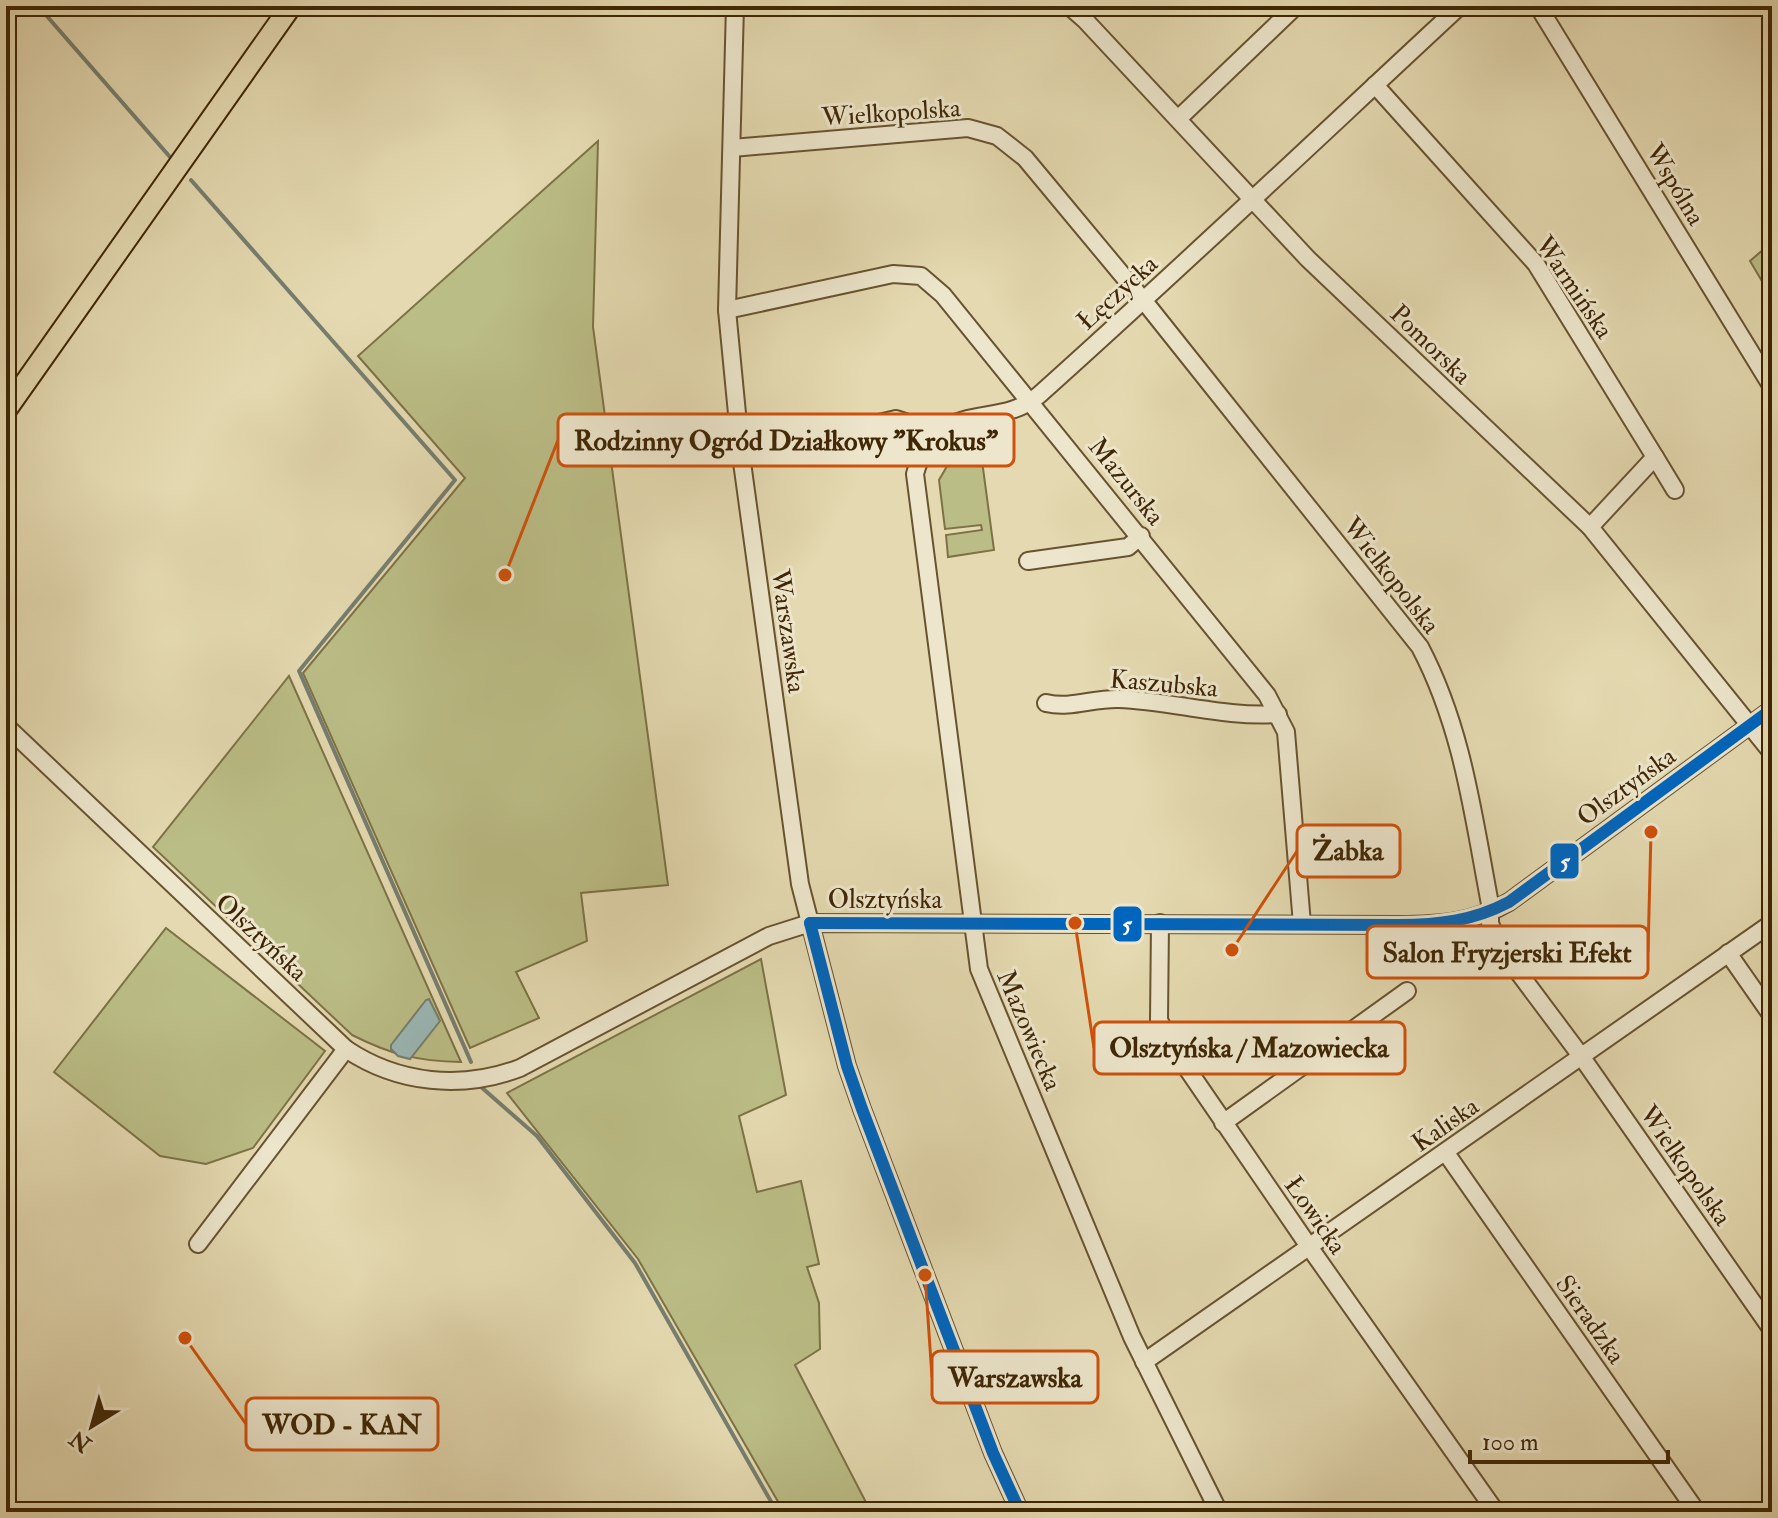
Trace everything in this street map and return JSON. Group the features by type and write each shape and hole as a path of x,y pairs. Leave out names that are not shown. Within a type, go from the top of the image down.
{"main road":[{"path":"6,410 291,6"}],"street":[{"name":"Warszawska","path":"735,6 727,310 741,455 800,884 847,1066 862,1109 993,1453 1020,1512"},
{"name":"Pomorska","path":"1069,6 1308,259 1590,527 1772,753"},
{"path":"1178,119 1296,6"},
{"name":"Łęczycka","path":"931,439 946,426 1031,401 1144,301 1460,6"},
{"name":"Wspólna","path":"1538,6 1772,387"},
{"name":"Warmińska","path":"1375,85 1536,264 1675,490"},
{"name":"Wielkopolska","path":"732,148 968,128 997,136 1025,158 1144,301 1420,647 1438,681 1459,740 1490,904 1491,931 1498,945 1581,1056 1772,1330"},
{"name":"Mazurska","path":"727,310 893,274 921,276 943,295 1141,536 1267,695 1278,714 1286,732 1302,924"},
{"path":"741,455 896,419 914,425 931,439"},
{"name":"Mazowiecka","path":"931,439 920,456 915,474 979,969 1144,1362 1219,1512"},
{"path":"1590,527 1655,457"},
{"path":"1028,561 1128,547 1141,536"},
{"name":"Kaszubska","path":"1046,703 1061,706 1117,699 1255,716 1278,714"},
{"name":"Olsztyńska","path":"6,726 346,1049 382,1068 421,1079 452,1082 502,1074 634,1010 769,936 810,923 1447,924 1490,913 1772,709"},
{"name":"Łowicka","path":"1160,923 1159,1020 1173,1048 1496,1512"},
{"name":"Kaliska","path":"1144,1362 1772,923"},
{"path":"1728,953 1772,1016"},
{"path":"1223,1123 1407,991"},
{"path":"198,1244 346,1049"},
{"name":"Sieradzka","path":"1446,1153 1697,1512"}],"green space":[{"path":"598,141 593,327 668,885 581,893 587,941 516,972 539,1018 470,1048 303,673 465,478 358,356"},
{"path":"1772,242 1772,298 1750,261"},
{"path":"980,446 994,550 948,557 946,535 982,530 981,525 945,529 939,480 957,449"},
{"path":"289,676 461,1062 405,1056 352,1035 153,847"},
{"path":"166,928 325,1051 253,1148 206,1164 160,1156 54,1072"},
{"path":"761,959 786,1095 739,1116 757,1192 801,1181 819,1264 807,1267 819,1303 820,1349 795,1365 871,1512 784,1512 638,1259 507,1093"}],"water":[{"path":"429,999 440,1021 410,1059 398,1056 391,1045"}],"waterway":[{"path":"38,6 170,157"},
{"path":"191,180 455,480 299,671 471,1062"},
{"path":"480,1086 537,1136 635,1263 777,1512"}],"transit line":[{"name":"5","path":"810,923 1398,925 1469,918 1509,902 1772,709"},
{"name":"5","path":"810,923 847,1066 862,1109 993,1453 1020,1512"}],"place":[{"name":"Rodzinny Ogród Działkowy \"Krokus\"","path":"505,575"},
{"name":"Salon Fryzjerski Efekt","path":"1651,832"},
{"name":"Olsztyńska / Mazowiecka","path":"1075,923"},
{"name":"Żabka","path":"1232,950"},
{"name":"Warszawska","path":"925,1275"},
{"name":"WOD - KAN","path":"185,1338"}]}
